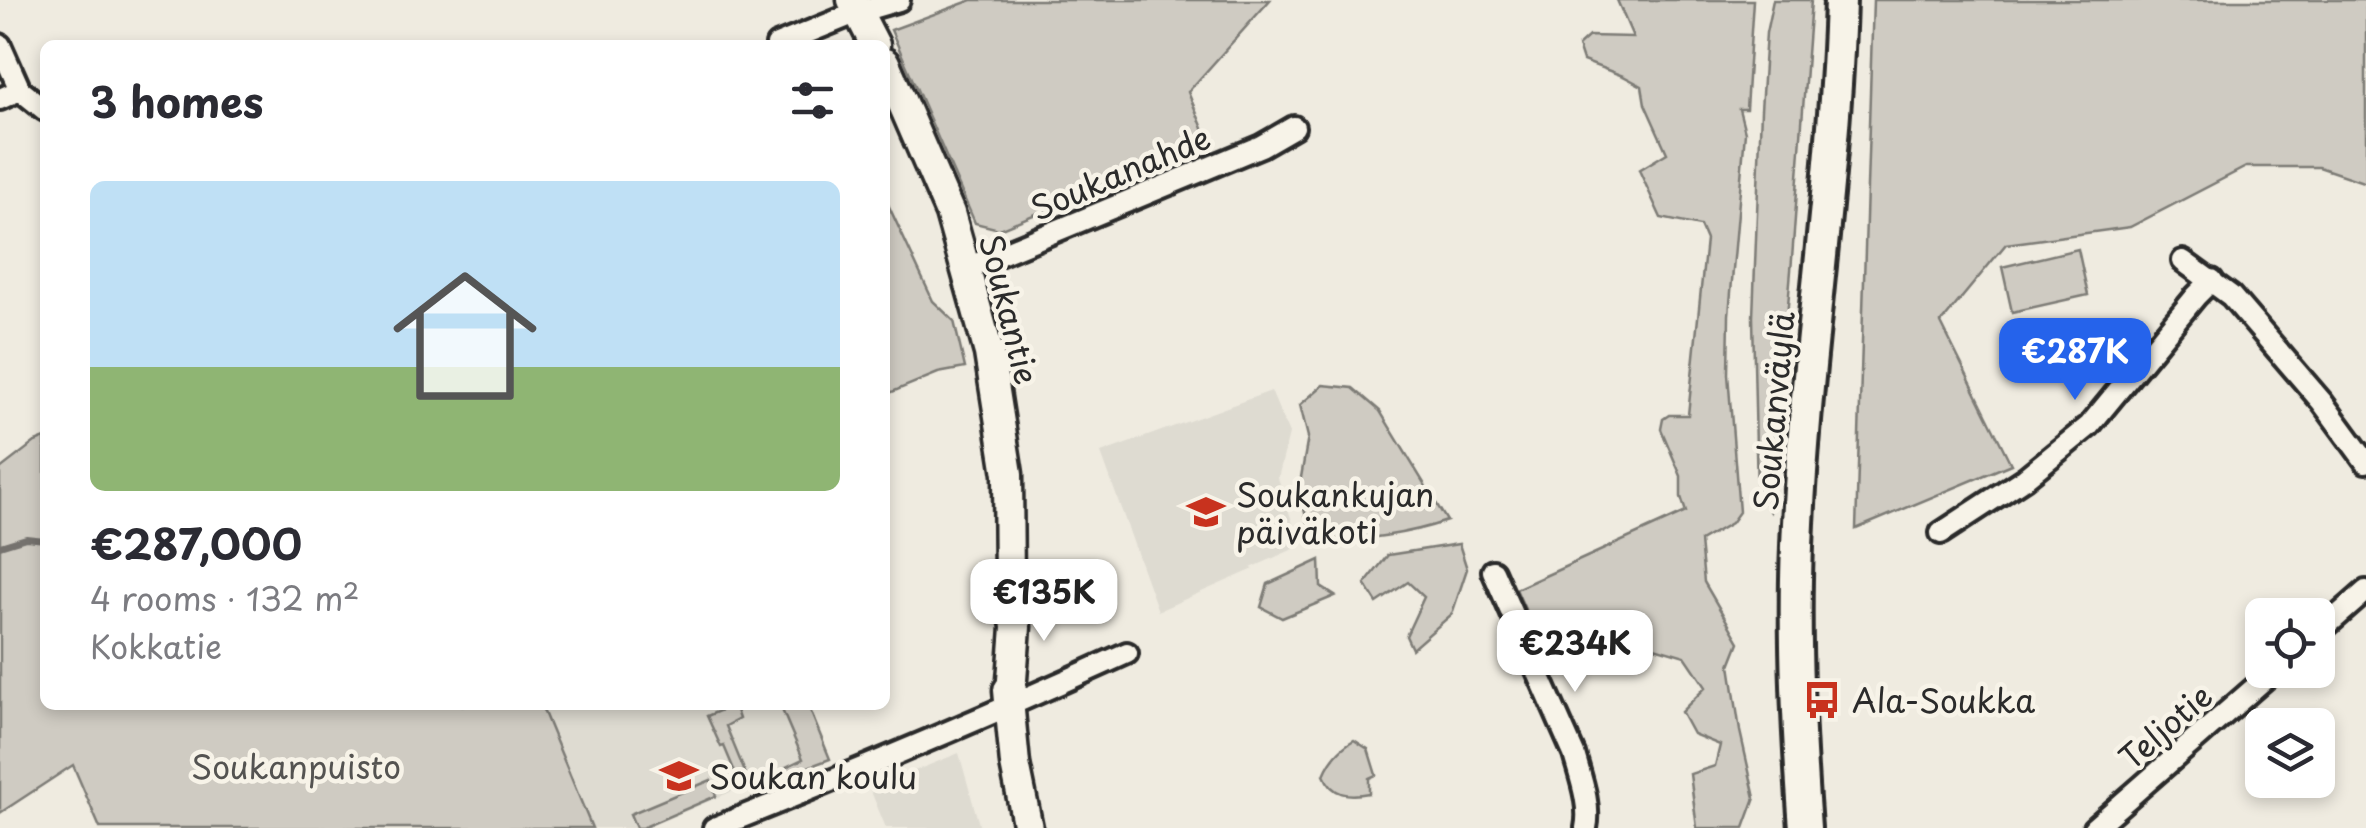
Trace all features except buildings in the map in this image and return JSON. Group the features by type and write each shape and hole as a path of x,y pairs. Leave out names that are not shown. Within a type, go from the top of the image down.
{"main road":[{"name":"Soukanväylä","path":"1805,828 1797,549 1831,168 1840,0"}],"street":[{"path":"786,40 855,6 899,0"},
{"path":"855,6 873,40"},
{"path":"0,45 10,95 40,108"},
{"name":"Soukantie","path":"890,75 950,213 989,353 1008,474 1009,585 1016,627 1010,706 1028,828"},
{"name":"Soukanahde","path":"967,268 1261,146 1294,127"},
{"path":"2183,260 2232,296 2322,402 2366,462"},
{"path":"1941,533 2025,478 2089,426 2212,280"},
{"path":"1493,571 1574,754 1588,820 1586,828"},
{"path":"2335,618 2366,591"},
{"path":"714,828 1010,706 1127,653"},
{"name":"Teljotie","path":"2094,828 2255,688"}],"shaded area":[{"name":"Soukankujan päiväkoti","path":"1271,391 1289,434 1278,478 1300,546 1158,611 1101,453"},
{"name":"Soukan koulu","path":"543,710 791,710 814,765 757,789 740,788 646,828 592,828"},
{"path":"959,753 980,828 886,828 870,789"}],"green space":[{"path":"972,0 1270,0 1188,92 1209,143 999,229 975,223 891,30"},
{"path":"1617,0 1753,0 1746,109 1739,109 1745,132 1729,315 1728,374 1739,512 1731,523 1700,541 1704,582 1739,642 1730,665 1755,798 1744,828 1697,828 1690,774 1715,766 1720,745 1693,734 1681,712 1706,687 1685,656 1597,630 1543,650 1516,589 1686,512 1681,476 1661,429 1663,419 1669,415 1688,415 1706,240 1700,226 1661,218 1639,170 1667,153 1645,104 1642,86 1583,61 1578,46 1589,36 1633,37"},
{"path":"1773,0 1811,0 1770,511 1757,493 1753,317 1761,110 1766,33"},
{"path":"1873,0 2366,0 2366,183 2319,167 2246,167 2130,227 2006,244 1941,323 2011,464 1856,529"},
{"path":"890,209 933,301 954,321 965,368 938,373 890,393"},
{"path":"2078,249 2088,295 2012,312 2002,267"},
{"path":"1323,385 1353,388 1380,411 1447,521 1380,537 1312,541 1299,489 1308,437 1300,405"},
{"name":"Soukanpuisto","path":"40,440 40,710 543,710 592,828 100,828 73,765 0,813 0,469"},
{"path":"1459,544 1467,569 1452,614 1412,649 1406,636 1424,597 1408,582 1377,603 1365,584 1388,555"},
{"path":"1320,560 1321,587 1335,596 1282,618 1261,607 1268,584"},
{"path":"736,710 739,719 726,726 749,782 765,777 763,785 740,784 707,716"},
{"path":"782,710 810,710 830,759 786,772 786,767 803,759"},
{"path":"1354,740 1368,749 1376,775 1369,778 1369,793 1342,793 1324,775 1336,755"},
{"path":"711,780 716,796 636,828 630,814"}],"waterway":[{"path":"0,546 26,538 40,539"}],"place":[{"name":"Soukankujan päiväkoti","path":"1206,512"},
{"name":"Ala-Soukka","path":"1822,700"},
{"name":"Soukan koulu","path":"679,776"}]}
